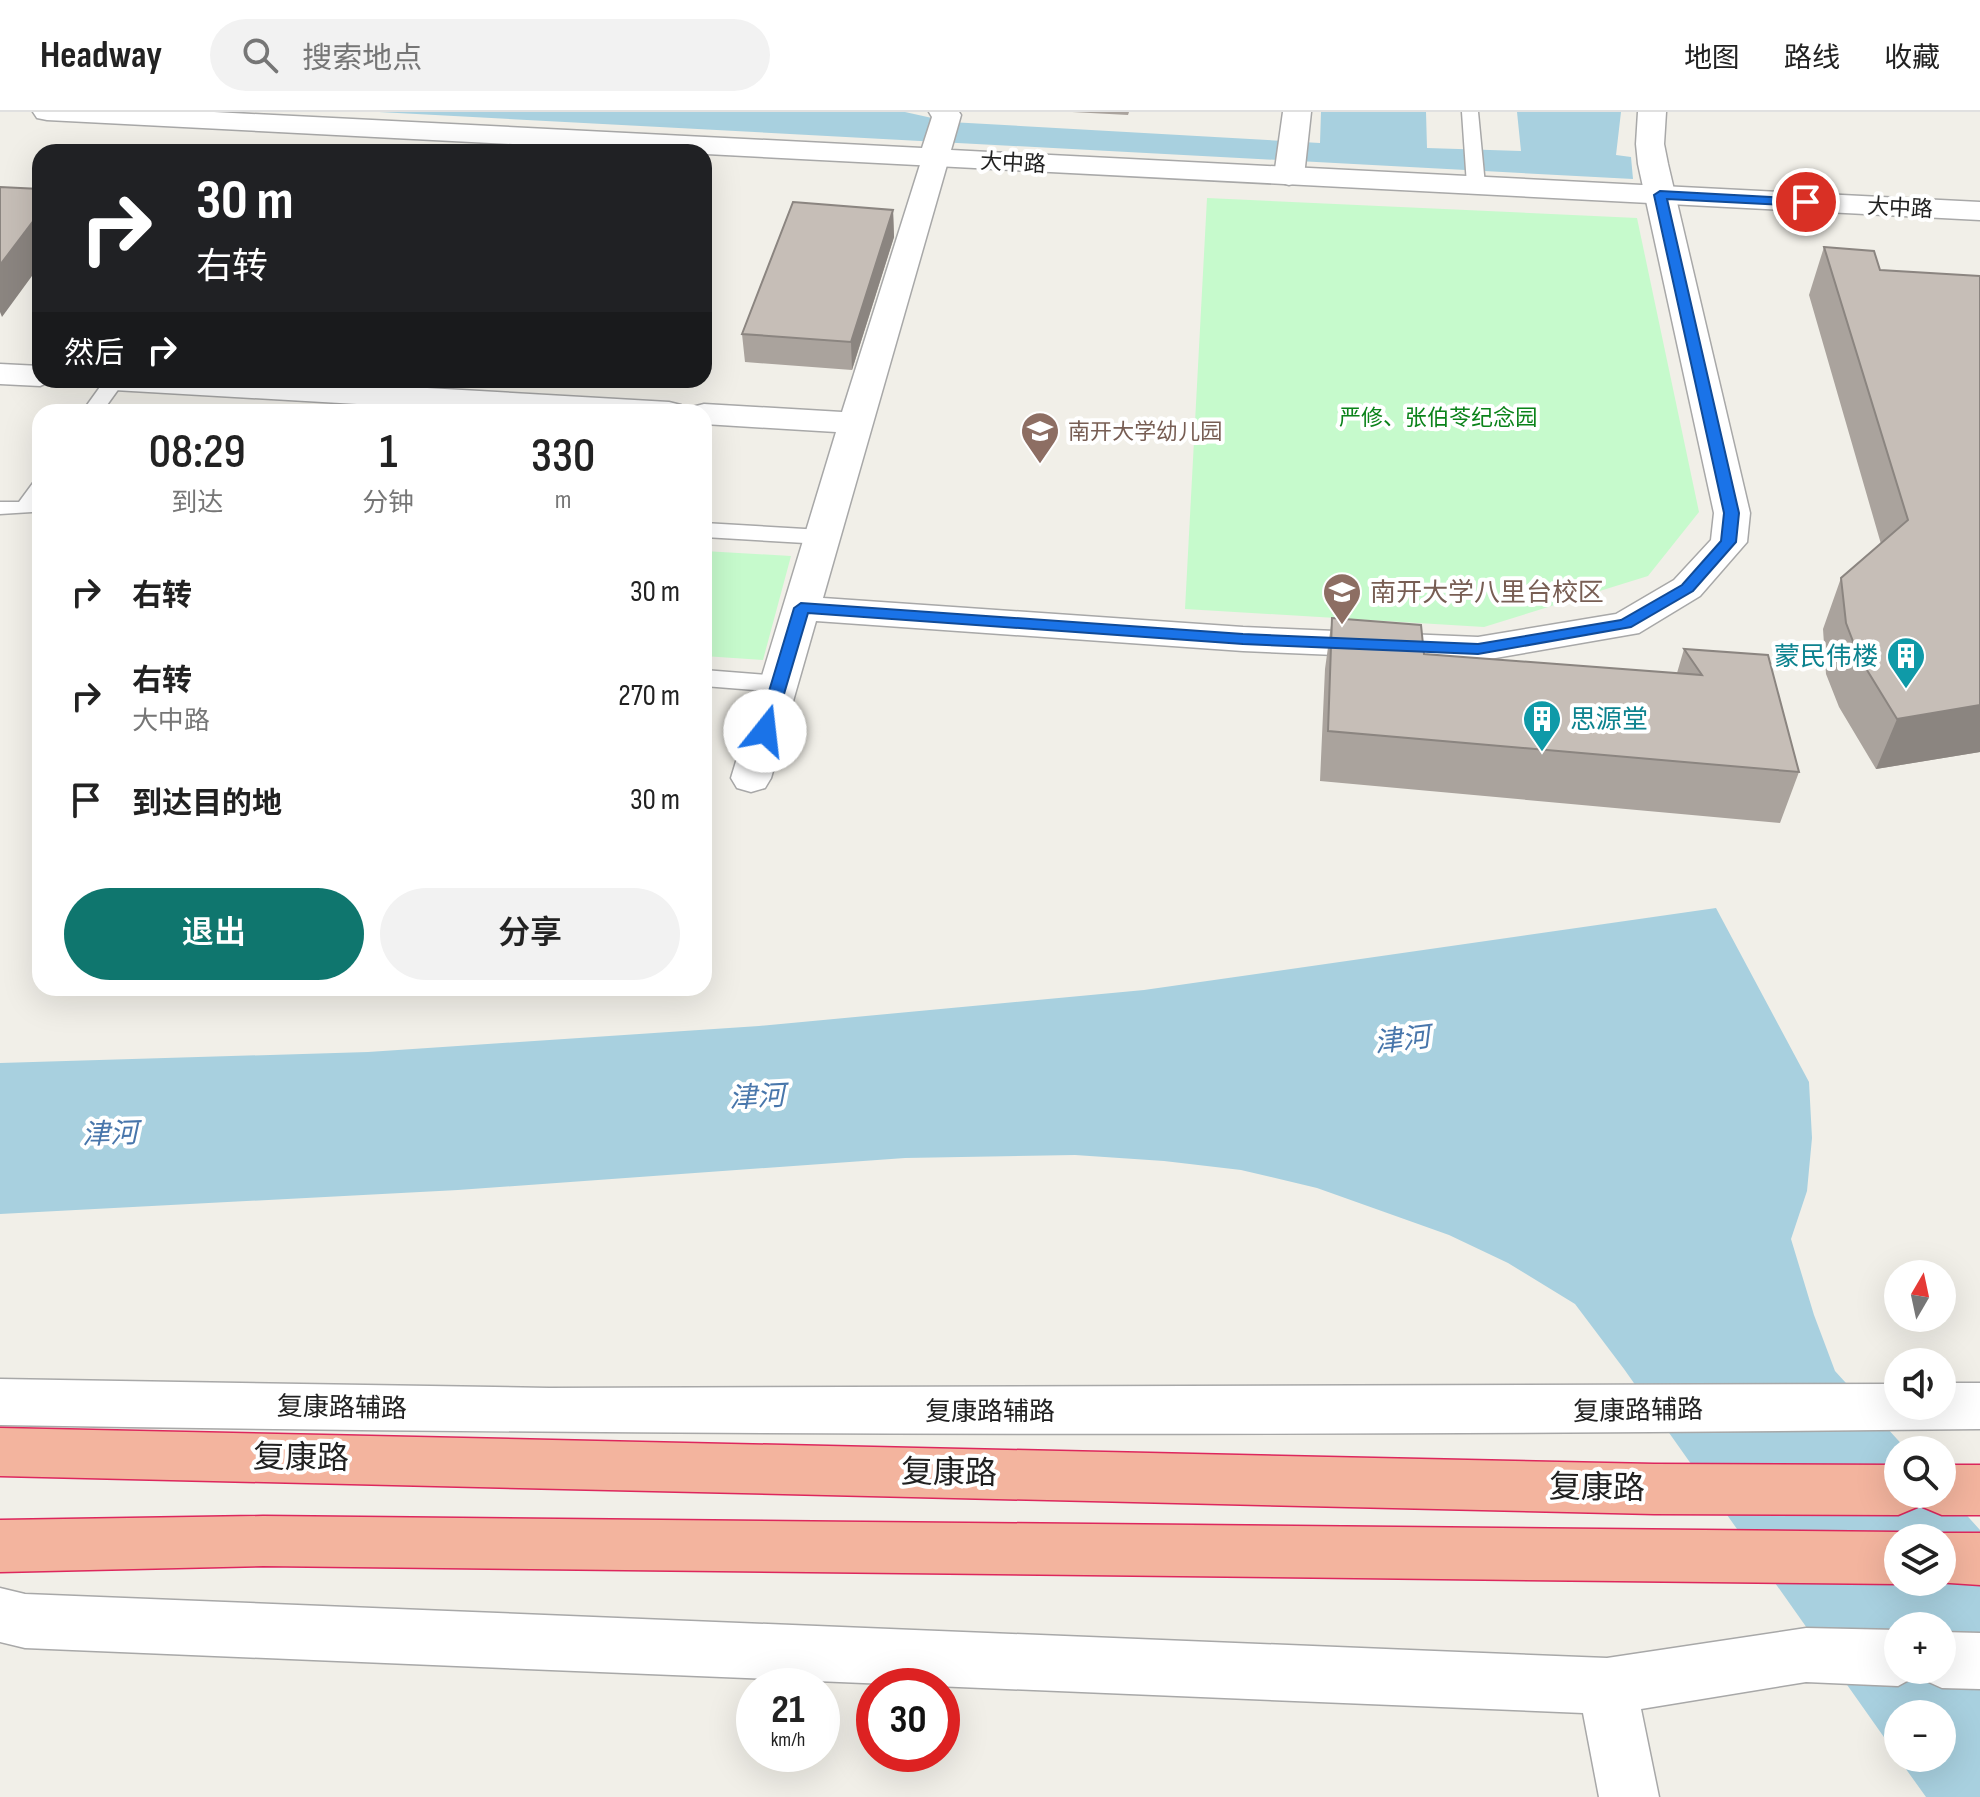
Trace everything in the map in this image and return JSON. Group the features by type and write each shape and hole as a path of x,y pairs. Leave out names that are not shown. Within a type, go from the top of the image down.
{"highway":[{"name":"复康路","path":"0,1452 1654,1489 1884,1490"},
{"path":"1956,1490 1980,1490"},
{"path":"0,1546 263,1541 1884,1558"},
{"path":"1956,1559 1980,1559"}],"street":[{"name":"大中路","path":"47,112 936,152 1292,147 1476,181 1660,195 1980,211"},
{"path":"801,608 1243,639 1478,649 1626,624 1687,588 1729,542 1732,513 1660,195 1650,144 1652,112"},
{"path":"751,778 945,114"},
{"path":"0,374 32,376"},
{"path":"253,388 530,404"},
{"path":"712,414 856,423"},
{"name":"复康路辅路","path":"0,1402 549,1411 1612,1410 1884,1406"},
{"name":"复康路辅路","path":"1956,1406 1980,1406"},
{"path":"0,1615 41,1622 1607,1686 1806,1655 1884,1658"},
{"path":"1956,1660 1980,1661"},
{"path":"1607,1686 1629,1797"}],"lane":[{"path":"1470,112 1476,181"},
{"path":"0,508 25,508 32,498"},
{"path":"712,530 822,537"},
{"path":"712,679 779,684"}],"green space":[{"name":"严修、张伯苓纪念园","path":"1207,198 1637,218 1699,512 1648,576 1484,627 1185,609"},
{"path":"712,551 791,556 763,660 712,657"}],"water":[{"path":"379,112 905,112 950,122 1320,143 1321,112 1426,112 1427,148 1521,151 1517,112 1621,112 1616,155 1631,157 1633,179"},
{"name":"津河","path":"1716,908 1809,1082 1812,1138 1807,1191 1791,1239 1835,1371 1894,1436 1884,1436 1884,1508 1956,1508 1956,1503 1980,1530 1980,1797 1926,1797 1908,1772 1956,1772 1956,1700 1884,1700 1884,1737 1575,1304 1508,1263 1449,1235 1317,1188 1241,1170 1164,1161 1075,1155 905,1158 458,1190 0,1214 0,1063 368,1052 759,1026 1144,990"}],"building":[{"path":"0,187 32,189 32,223 0,265"},
{"path":"793,202 893,210 851,342 742,334"},
{"path":"1824,247 1874,251 1880,270 1980,276 1980,705 1897,719 1859,657 1846,623 1841,578 1908,520"},
{"path":"1332,618 1421,625 1424,654 1702,675 1684,649 1768,655 1799,772 1328,731"}],"place":[{"name":"南开大学幼儿园","path":"1040,465"},
{"name":"南开大学八里台校区","path":"1342,626"},
{"name":"蒙民伟楼","path":"1906,690"},
{"name":"思源堂","path":"1542,753"}],"route":[{"path":"765,731 801,608 1243,639 1478,649 1626,624 1687,588 1729,542 1732,513 1660,195 1806,202"}]}
